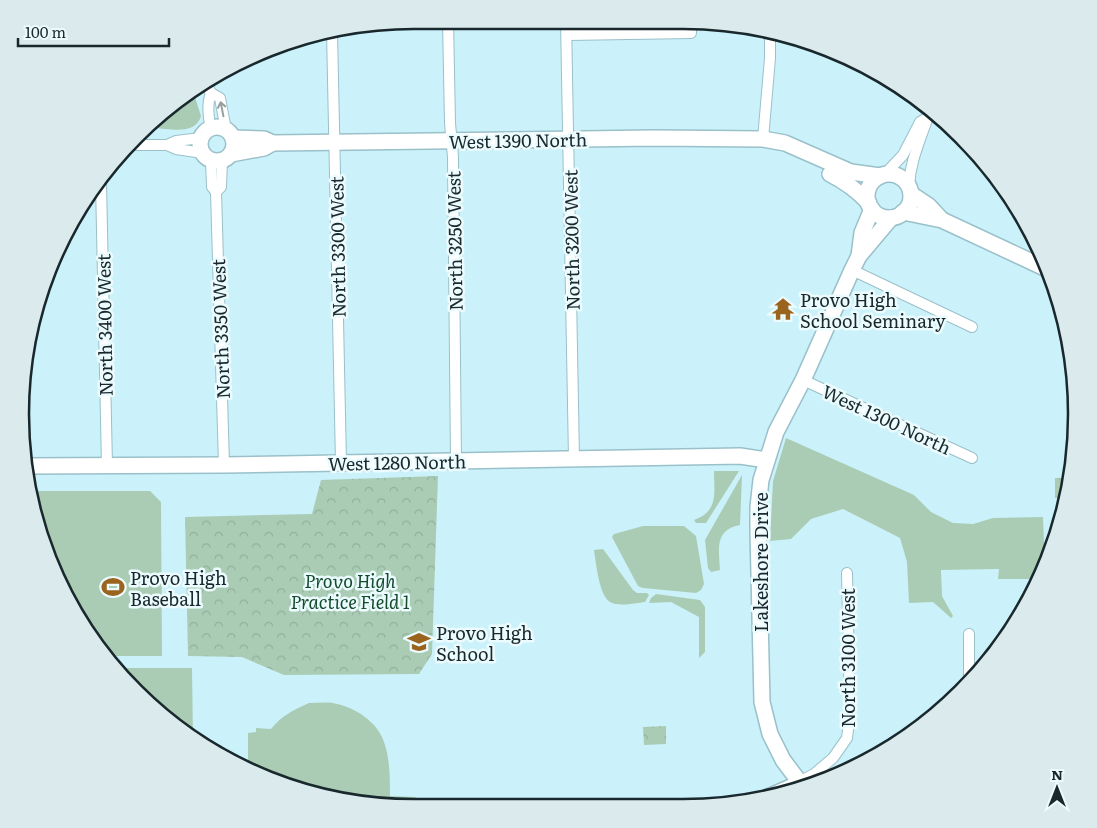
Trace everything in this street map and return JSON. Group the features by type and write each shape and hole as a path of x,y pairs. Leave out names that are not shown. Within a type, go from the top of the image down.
{"street":[{"name":"North 3250 West","path":"448,29 453,157 456,461"},
{"name":"North 3200 West","path":"567,29 570,139 574,459"},
{"path":"567,35 691,33 691,29"},
{"name":"North 3300 West","path":"332,38 341,463"},
{"path":"770,39 763,139 781,152 846,182 859,192 877,214 942,220 1038,265"},
{"name":"North 3350 West","path":"208,88 211,93 220,98 212,187 216,192 224,465"},
{"name":"North 3350 West","path":"211,93 209,99 210,123 217,145"},
{"path":"870,206 868,189 872,182 882,175 903,154 920,122 926,115"},
{"path":"897,215 910,201 910,173 917,145 926,126 927,115"},
{"name":"West 1390 North","path":"138,146 167,145 176,141 264,148 273,143 335,141 763,139 785,143 851,172 882,175"},
{"name":"West 1390 North","path":"167,145 176,149 217,145"},
{"path":"882,175 891,174 899,176 910,190 942,220"},
{"name":"North 3400 West","path":"101,189 107,466"},
{"name":"Lakeshore Drive","path":"859,256 862,232 870,206"},
{"name":"Lakeshore Drive","path":"799,781 783,760 770,734 762,702 758,507 761,480 776,432 803,380 859,256 897,215"},
{"path":"852,270 972,327"},
{"name":"West 1300 North","path":"803,380 972,458"},
{"name":"West 1280 North","path":"32,466 224,465 740,456 767,460"},
{"name":"North 3100 West","path":"810,778 834,758 847,738 850,714 847,573"},
{"path":"969,634 969,672"}],"green space":[{"path":"195,97 201,116 198,123 192,127 177,130 156,128 179,108"},
{"path":"786,438 914,495 931,512 953,523 973,524 993,518 1043,517 1044,548 1031,579 998,579 999,569 941,570 942,596 953,616 951,618 933,602 909,603 907,562 900,538 843,509 811,519 791,539 770,541 773,481"},
{"path":"714,471 739,471 706,523 696,523 694,520 708,512 711,506 714,494"},
{"path":"742,475 740,525 726,531 722,536 719,548 720,570 711,572 708,568 705,540"},
{"name":"Provo High Practice Field 1","path":"438,476 432,654 419,674 284,675 242,657 188,656 185,517 312,514 321,480"},
{"path":"1055,478 1063,478 1059,498 1055,498"},
{"name":"Provo High Baseball","path":"36,491 150,491 161,502 162,656 114,656 108,649 80,607 68,584 49,538"},
{"path":"643,526 684,526 696,536 704,584 701,590 696,593 638,586 612,537 614,534"},
{"path":"603,549 633,590 637,593 647,593 649,595 645,602 618,604 610,602 606,598 599,578 594,550"},
{"path":"656,594 700,600 705,607 705,652 699,658 699,617 671,602 649,603"},
{"path":"124,668 192,668 193,729 160,704"},
{"path":"309,703 330,703 350,708 365,717 377,729 387,751 390,796 416,797 416,799 364,796 339,792 290,779 248,762 248,733 256,732 256,728 271,729 284,716"},
{"path":"666,726 666,744 644,745 643,727"}],"place":[{"name":"Provo High School Seminary","path":"783,309"},
{"name":"Provo High Baseball","path":"113,587"},
{"name":"Provo High School","path":"419,642"}]}
